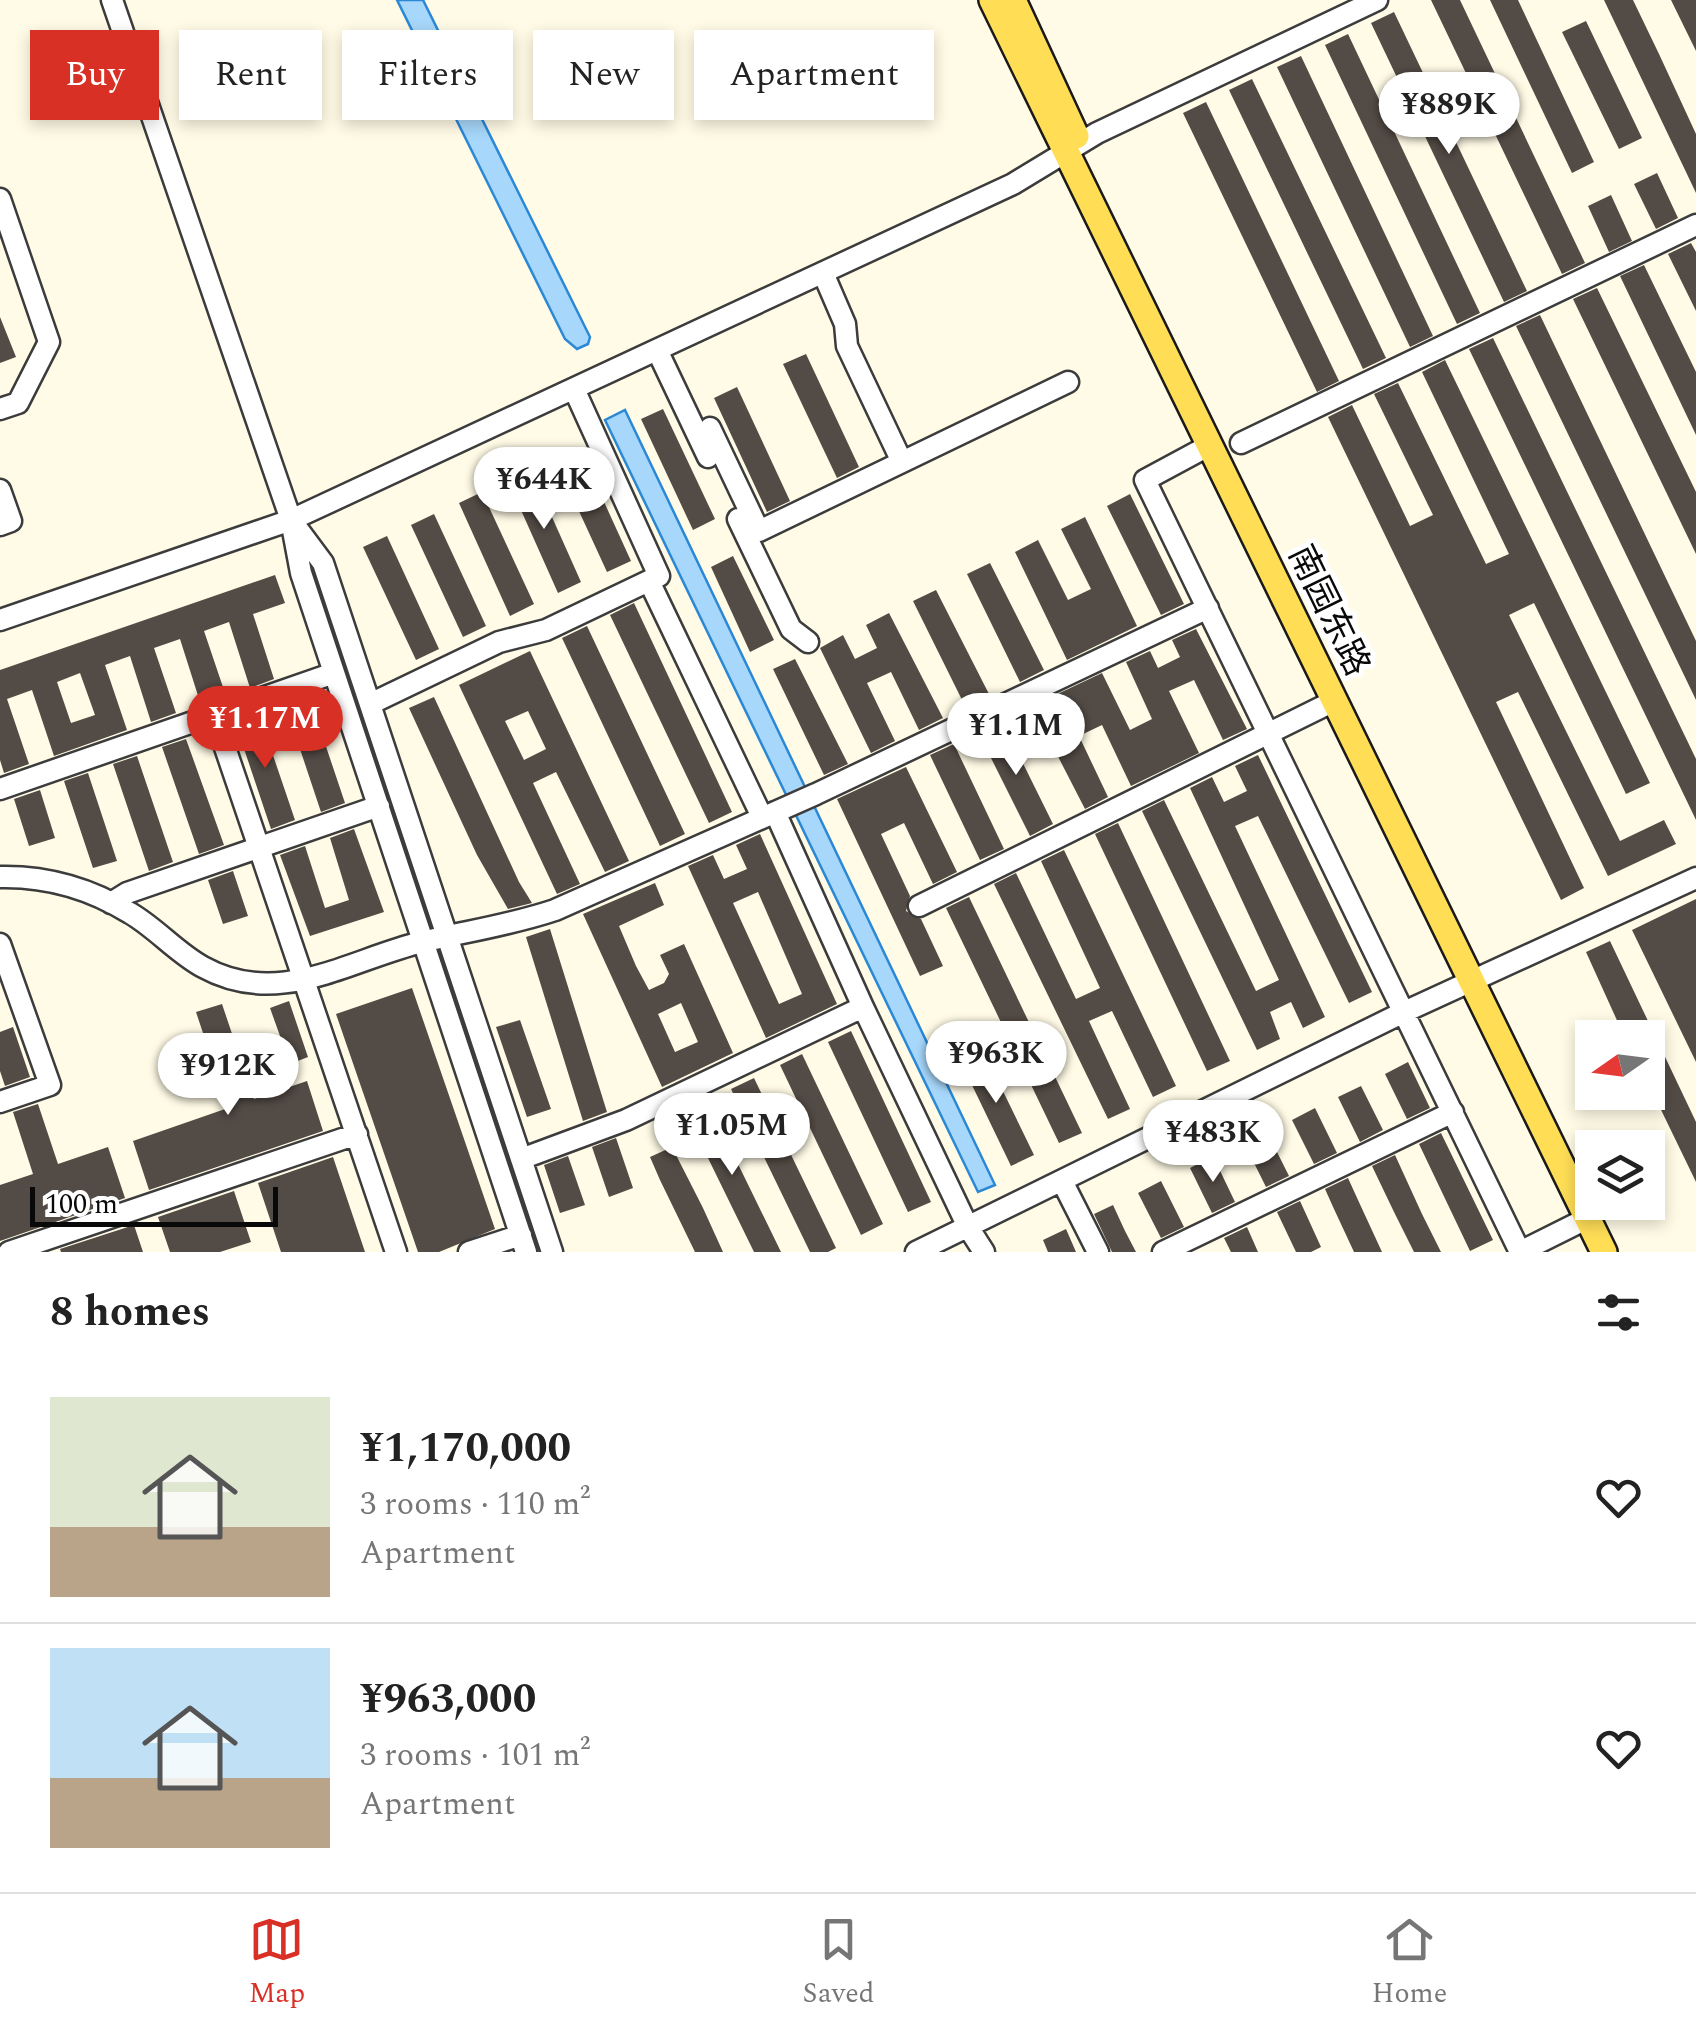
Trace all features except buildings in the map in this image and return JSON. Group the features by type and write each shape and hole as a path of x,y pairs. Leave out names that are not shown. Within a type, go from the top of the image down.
{"main road":[{"name":"南园东路","path":"992,0 1073,150 1575,1172"},
{"name":"南园东路","path":"1013,0 1073,150 1210,445 1479,978"},
{"name":"南园东路","path":"1596,1220 1604,1252"},
{"name":"南园东路","path":"1600,1220 1619,1252"}],"street":[{"path":"112,0 291,520 302,574 523,1243 468,1252"},
{"path":"0,620 291,520 823,273 1377,0"},
{"path":"0,199 49,342 18,403 0,409"},
{"path":"1241,443 1696,225"},
{"path":"823,273 845,324 847,346 902,462"},
{"path":"656,350 791,628 808,642"},
{"path":"710,428 759,531 1068,382"},
{"path":"370,704 498,642 546,630 660,576 574,389"},
{"path":"1210,445 1144,480 1520,1252 1575,1217"},
{"path":"0,490 11,521 0,525"},
{"path":"291,520 323,563 552,1252"},
{"path":"648,581 775,812 863,1007 968,1227 984,1252"},
{"path":"0,878 77,886 111,903 204,968 244,982 286,985 423,942 555,910 816,794 1208,608"},
{"path":"0,789 334,673"},
{"path":"919,906 1336,700"},
{"path":"214,715 396,1252"},
{"path":"111,903 127,892 378,806"},
{"path":"916,1252 1404,1012 1696,878"},
{"path":"0,944 50,1085 0,1102"},
{"path":"521,1159 626,1120 863,1007"},
{"path":"1163,1252 1453,1112"},
{"path":"9,1252 357,1134"},
{"path":"1062,1181 1098,1252"}],"water":[{"path":"397,0 423,0 438,30 412,30"},
{"path":"456,120 482,120 590,337 588,344 577,349 565,339"},
{"path":"625,410 995,1185 978,1192 605,420"}]}
